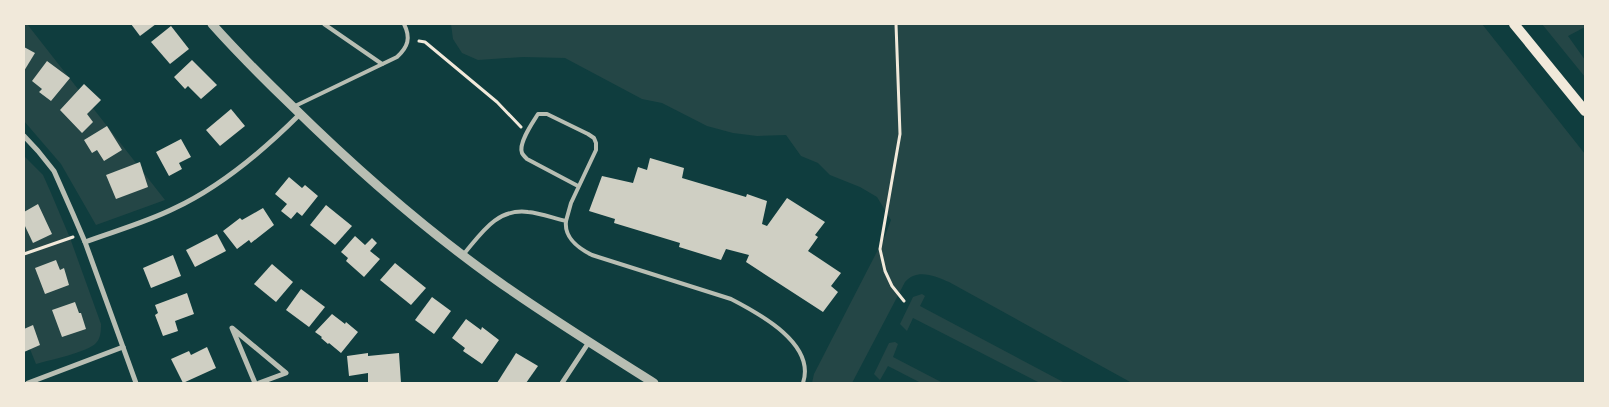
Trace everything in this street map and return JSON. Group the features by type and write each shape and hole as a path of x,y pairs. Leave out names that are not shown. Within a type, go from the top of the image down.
{"main road":[{"path":"1514,24 1585,111"}],"street":[{"path":"212,24 297,111 352,163 418,220 492,277 654,383"},
{"path":"85,242 175,209 226,178 268,145 297,111"},
{"path":"24,136 54,171 82,233 136,383"},
{"path":"255,383 232,328 286,373 259,383"},
{"path":"562,383 589,342"},
{"path":"28,383 123,347"}],"lane":[{"path":"324,24 382,64"},
{"path":"297,111 397,57 406,48 409,41 409,35 404,24"},
{"path":"578,186 527,159 522,152 521,145 538,114 547,114 594,138 596,144 596,150 578,186 566,221 565,228 571,240 580,249 592,255 731,299 748,308 774,326 792,341 801,352 805,366 803,383"},
{"path":"463,254 492,222 509,212 528,212 566,221"}],"path":[{"path":"896,24 900,134 880,249 885,271 897,294 904,301"},
{"path":"419,41 425,42 497,102 527,133"},
{"path":"24,254 82,233"}],"shaded area":[{"path":"24,24 27,24 165,200 96,225 61,164 24,121"},
{"path":"451,24 1482,24 1585,154 1585,383 1132,383 949,282 921,274 915,275 905,282 852,383 812,383 814,374 885,236 891,220 877,197 860,187 830,175 818,163 801,156 786,135 757,136 733,133 707,126 662,103 642,99 565,58 523,57 478,60 462,53 453,39"},
{"path":"1542,24 1585,24 1585,27 1568,36 1585,60 1585,77"},
{"path":"24,156 43,175 70,238 101,324 99,339 92,346 77,353 36,364 24,334"},
{"path":"922,294 925,296 920,306 1065,383 1040,383 913,318 907,331 900,324 913,297"},
{"path":"895,342 898,344 893,357 943,383 921,383 888,366 880,380 874,374 889,343"}],"building":[{"path":"131,24 156,24 140,36"},
{"path":"171,26 189,49 170,64 151,42"},
{"path":"24,47 35,53 24,71"},
{"path":"192,60 217,85 201,99 188,86 185,89 174,77"},
{"path":"47,61 70,78 51,101 39,92 42,89 32,81"},
{"path":"84,84 101,100 87,114 93,122 82,133 60,110"},
{"path":"231,109 245,126 220,146 206,130"},
{"path":"107,126 122,150 104,161 97,150 92,153 84,140"},
{"path":"181,139 191,157 179,163 182,169 169,176 156,152"},
{"path":"650,158 684,168 682,178 746,197 747,194 767,201 762,224 767,226 787,198 825,222 815,235 818,237 808,251 841,273 831,286 838,292 823,312 746,262 749,255 726,249 721,260 679,247 680,243 614,223 615,219 589,211 602,176 633,183 638,167 647,170"},
{"path":"140,162 148,187 116,199 106,175"},
{"path":"289,177 302,188 305,185 318,196 302,216 297,212 291,219 281,211 287,204 275,194"},
{"path":"38,204 52,234 33,243 24,224 24,212"},
{"path":"326,205 352,226 335,245 310,225"},
{"path":"263,208 274,225 251,243 249,240 237,249 223,231 240,218 242,220"},
{"path":"217,234 226,251 195,267 186,250"},
{"path":"355,236 365,245 372,238 377,243 370,251 380,259 364,277 346,261 348,258 341,252"},
{"path":"173,255 181,276 151,288 143,268"},
{"path":"56,260 60,270 64,268 69,285 45,294 35,268"},
{"path":"395,263 426,288 411,305 380,280"},
{"path":"272,264 293,282 276,302 254,284"},
{"path":"301,289 325,307 309,327 286,310"},
{"path":"187,293 194,314 175,321 178,331 163,336 155,315 158,313 155,305"},
{"path":"432,297 451,311 434,334 415,320"},
{"path":"75,302 86,329 62,337 52,310"},
{"path":"332,314 358,332 341,353 315,332"},
{"path":"466,319 481,330 482,327 499,340 482,364 463,351 465,348 452,338"},
{"path":"33,325 40,345 24,352 24,329"},
{"path":"207,347 216,368 183,383 171,359 189,351 191,355"},
{"path":"368,353 368,356 399,353 401,383 368,383 368,373 349,376 347,356"},
{"path":"516,353 538,366 526,383 497,383"}]}
